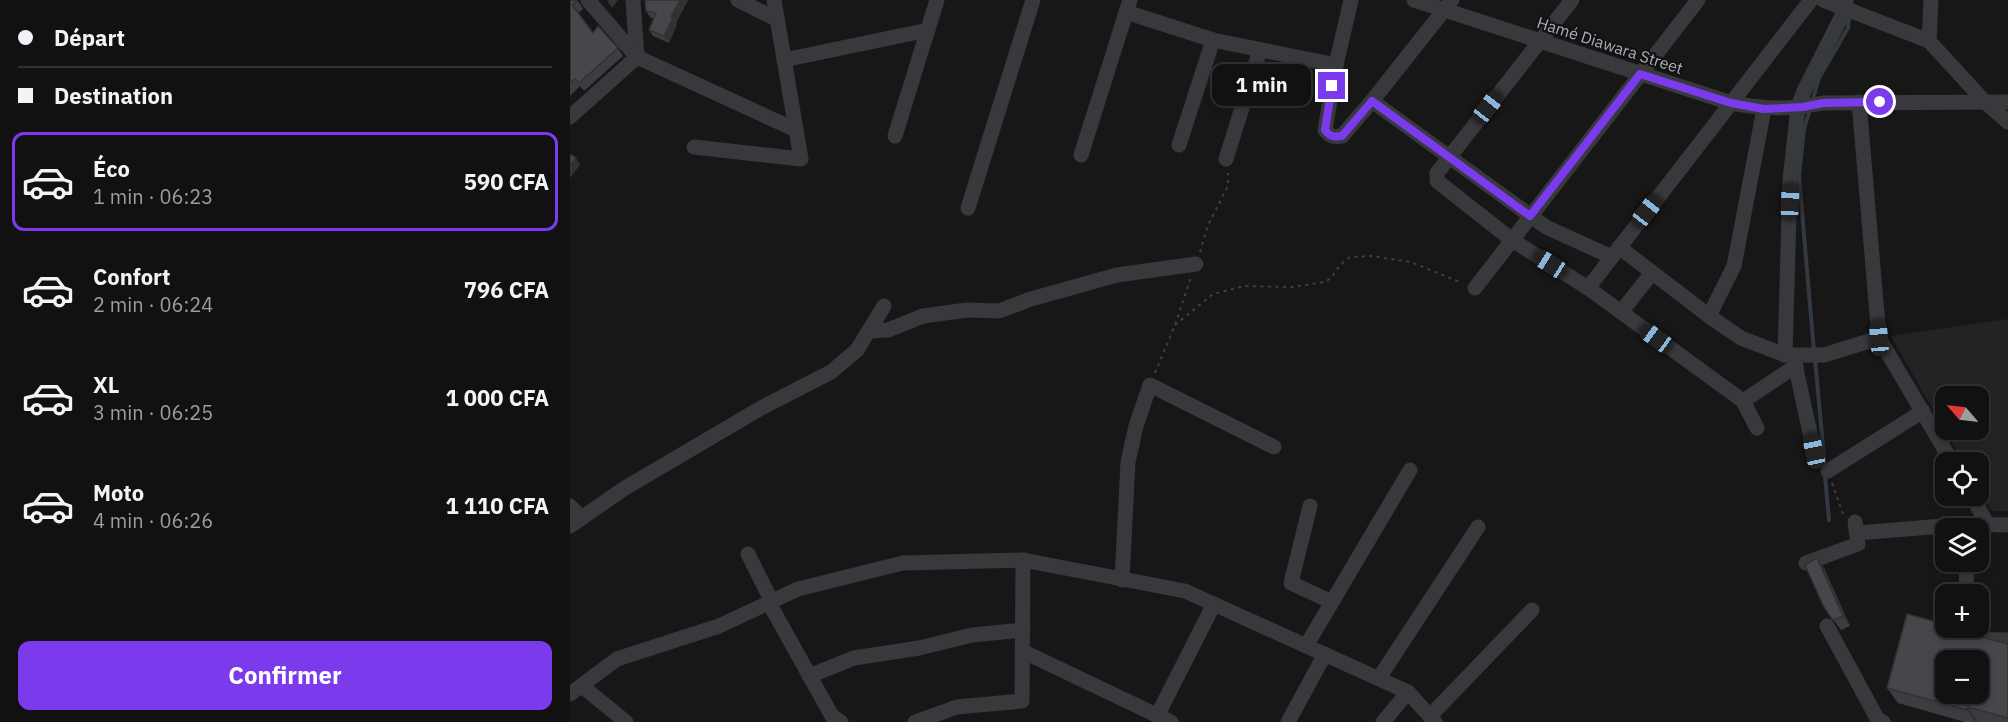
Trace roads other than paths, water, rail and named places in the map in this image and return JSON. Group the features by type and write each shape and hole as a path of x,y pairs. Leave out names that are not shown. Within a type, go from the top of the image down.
{"street":[{"path":"588,0 637,57 796,130"},
{"path":"633,0 637,57"},
{"path":"738,0 776,19"},
{"path":"694,147 801,159 774,0"},
{"path":"895,136 937,0"},
{"path":"968,208 1033,0"},
{"path":"1351,0 1336,64 1325,130 1329,136 1336,137 1342,136 1372,101 1449,4"},
{"name":"Hamé Diawara Street","path":"1414,0 1449,4 1540,41 1731,103 1764,109 1823,103 2008,102"},
{"path":"1572,0 1437,172 1437,182 1512,240 1588,288 1743,401 1757,428"},
{"path":"1475,288 1698,0"},
{"path":"1588,288 1811,0"},
{"path":"1822,0 1849,7 1929,41 1985,102 2008,122"},
{"path":"1929,41 1931,0"},
{"path":"1080,155 1128,6 1214,40 1336,64"},
{"path":"1814,451 1791,359 1790,180 1804,91 1849,7"},
{"path":"784,60 928,30"},
{"path":"1179,146 1214,40"},
{"path":"1226,159 1260,50"},
{"path":"570,117 637,57"},
{"path":"1372,101 1546,227 1615,252 1652,273 1741,338 1791,359 1816,355 1879,338"},
{"path":"1859,102 1879,338 1946,452"},
{"path":"1709,316 1734,266 1764,109"},
{"path":"869,331 888,330 923,316 967,310 999,311 1031,299 1117,275 1196,264"},
{"path":"1621,312 1652,273"},
{"path":"570,506 576,522 625,488 761,408 831,372 857,350 884,306"},
{"path":"1743,401 1791,359"},
{"path":"1122,580 1128,462 1136,426 1150,385 1274,447"},
{"path":"1828,471 1923,411"},
{"path":"1306,646 1410,470"},
{"path":"1310,506 1291,583 1332,602"},
{"path":"1989,525 2008,525"},
{"path":"1379,678 1478,526"},
{"path":"1806,563 1858,544 1856,527 1935,526"},
{"path":"748,554 809,676 832,716 841,722"},
{"path":"915,722 957,707 1022,701 1023,560"},
{"path":"626,722 576,690 617,659 719,626 798,590 903,563 1023,560 1185,591 1408,692 1432,719 1533,610"},
{"path":"1022,651 1164,719 1214,604"},
{"path":"1827,626 1878,720 1883,722"},
{"path":"809,676 854,658 919,648 972,635 1023,630"},
{"path":"1964,638 2008,640"},
{"path":"1288,722 1325,654"},
{"path":"1383,722 1408,692"}],"waterway":[{"path":"1812,102 1819,78 1848,28 1849,16"},
{"path":"1810,109 1804,129 1799,176 1814,352"},
{"path":"1815,359 1825,468"},
{"path":"1825,476 1829,520"}]}
